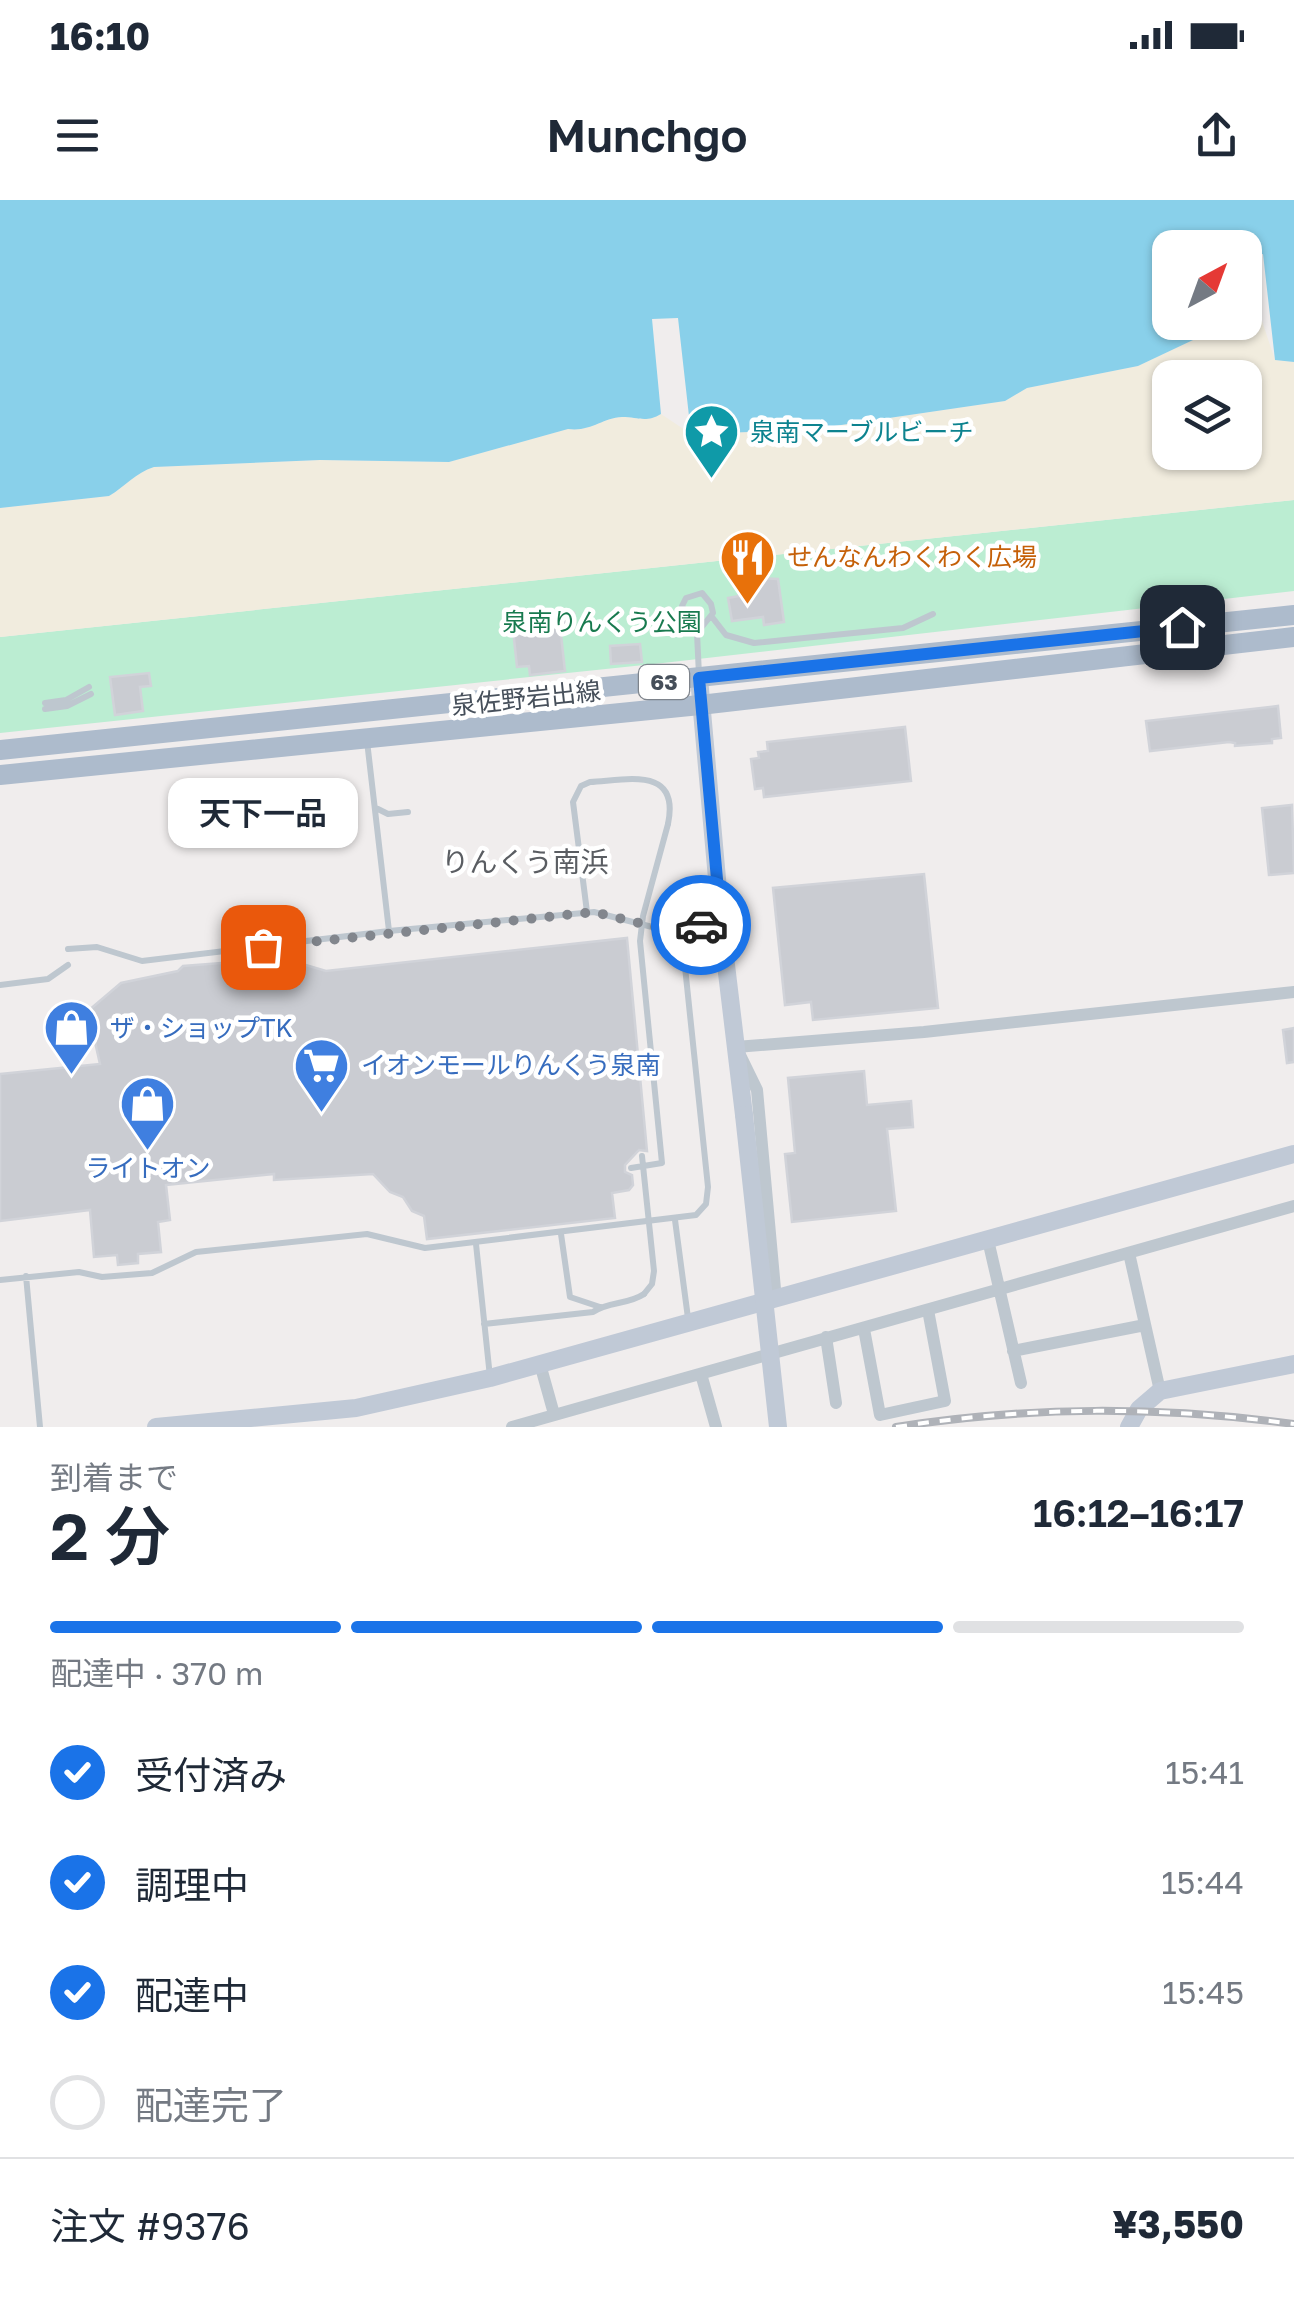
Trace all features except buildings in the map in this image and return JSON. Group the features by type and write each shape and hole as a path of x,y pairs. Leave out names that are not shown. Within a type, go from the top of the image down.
{"main road":[{"name":"泉佐野岩出線","path":"0,750 1294,615"},
{"name":"泉佐野岩出線","path":"0,775 700,705 1294,638"}],"street":[{"path":"699,678 721,924 778,1427"},
{"path":"736,1046 924,1032 1294,992"},
{"path":"736,1046 757,1090 776,1300"},
{"path":"156,1427 356,1408 490,1378 1294,1154"},
{"path":"512,1427 1294,1206"},
{"path":"988,1240 1020,1383"},
{"path":"1129,1253 1160,1391"},
{"path":"864,1329 880,1414 944,1402 928,1310"},
{"path":"1014,1351 1145,1325"},
{"path":"826,1338 836,1403"},
{"path":"540,1364 554,1414"},
{"path":"1128,1427 1139,1409 1160,1391 1294,1364"},
{"path":"701,1374 716,1427"}],"lane":[{"path":"699,678 696,633 682,606 686,598 702,593 711,604 717,627 726,635 754,643 902,628 933,614"},
{"path":"696,633 712,617"},
{"path":"45,706 90,690"},
{"path":"367,740 389,931"},
{"path":"588,912 574,802 582,786 590,782 650,780 662,786 672,805 640,941 662,1163 631,1168"},
{"path":"377,808 388,814 408,812"},
{"path":"68,949 97,947 142,962 389,931 588,912 660,928 721,924"},
{"path":"0,1280 80,1272 102,1277 152,1274 196,1252 367,1234 425,1248 696,1215 706,1204 708,1187 685,968 676,946 660,928"},
{"path":"0,985 48,979 68,965"},
{"path":"484,1324 593,1312 600,1307 634,1301 644,1294 652,1284 654,1271 642,1156"},
{"path":"675,1220 689,1324"},
{"path":"561,1234 570,1297 600,1307"},
{"path":"476,1244 490,1378"},
{"path":"26,1276 40,1427"}],"green space":[{"name":"泉南りんくう公園","path":"1294,500 1294,591 0,733 0,637"}],"sand":[{"name":"泉南マーブルビーチ","path":"1262,321 1275,360 1294,362 1294,500 0,637 0,508 109,496 154,467 320,460 449,462 615,418 646,419 661,414 691,434 807,430 1005,401 1027,388 1138,366 1193,340 1262,340"}],"water":[{"path":"0,200 1294,200 1294,362 1275,360 1262,230 1152,230 1152,340 1193,340 1138,366 1027,388 1005,401 807,430 691,434 678,318 652,319 661,414 651,418 615,418 449,462 320,460 154,467 109,496 0,508"}],"railway":[{"path":"896,1427 997,1415 1095,1411 1193,1414 1294,1424"}],"way so far":[{"path":"263,947 594,912 660,928 701,925"}],"place":[{"name":"泉南マーブルビーチ","path":"711,481"},
{"name":"せんなんわくわく広場","path":"748,606"},
{"name":"天下一品","path":"263,947"},
{"name":"ザ・ショップTK","path":"71,1077"},
{"name":"イオンモールりんくう泉南","path":"322,1114"},
{"name":"ライトオン","path":"148,1152"}],"district":[{"name":"りんくう南浜","path":"525,862"}],"route":[{"path":"701,925 721,924 699,678 1182,627"}]}
